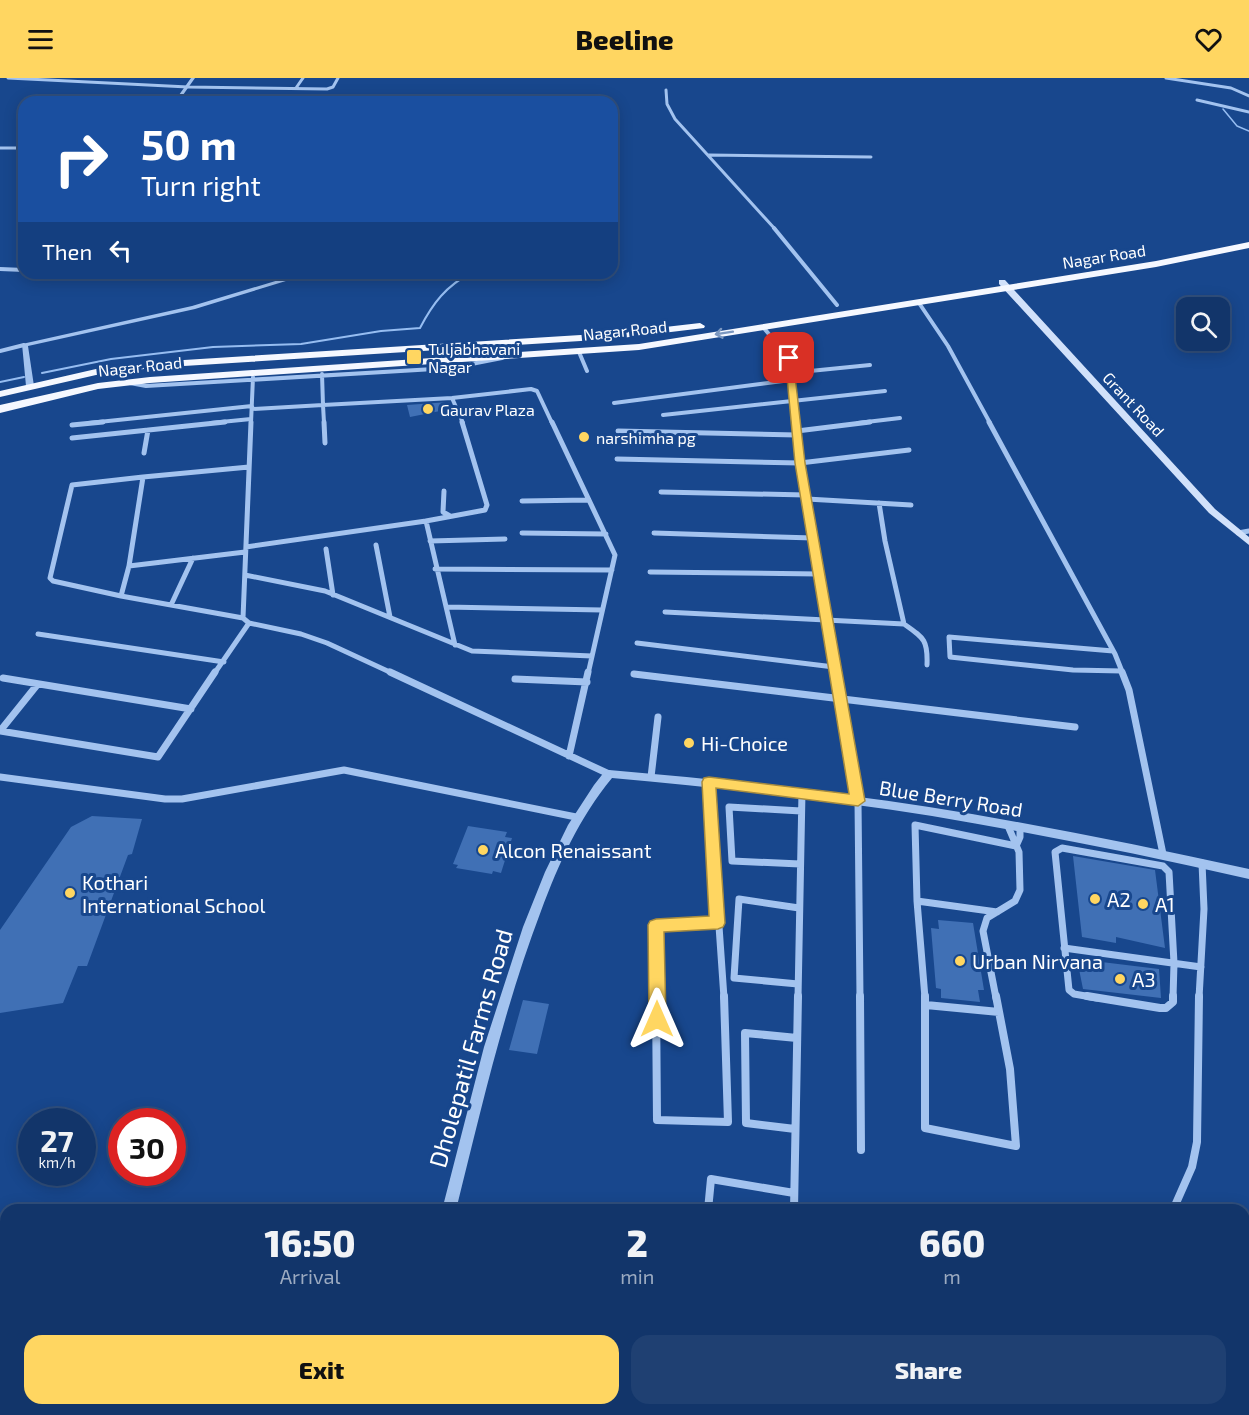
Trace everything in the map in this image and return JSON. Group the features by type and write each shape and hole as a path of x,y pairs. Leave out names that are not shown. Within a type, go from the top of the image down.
{"highway":[{"name":"Nagar Road","path":"0,409 51,396 126,383 505,358 649,346 919,303 1249,240"},
{"name":"Nagar Road","path":"0,394 96,372 152,365 635,334 837,305 1156,264 1249,245"},
{"path":"0,404 64,386 152,371 467,354 616,342 635,334 649,346"}],"main road":[{"name":"Grant Road","path":"1005,285 1212,511 1249,542"}],"street":[{"path":"8,78 188,87 296,88 330,88 338,78"},
{"path":"181,96 193,78"},
{"path":"296,88 303,78"},
{"path":"1166,78 1231,88 1249,96"},
{"path":"666,90 667,104 675,118 755,205 837,305"},
{"path":"1197,100 1249,112"},
{"path":"0,147 18,148"},
{"path":"710,156 871,157"},
{"path":"0,269 18,270"},
{"path":"0,351 62,334 184,310 289,279"},
{"path":"919,303 948,346 1122,671 1130,690 1163,854"},
{"path":"763,327 789,358 800,463 858,801 861,1150"},
{"path":"24,345 30,386"},
{"path":"579,352 587,371"},
{"path":"126,383 146,386 451,368 505,358"},
{"path":"614,403 870,365"},
{"path":"322,374 325,443"},
{"path":"243,618 253,378"},
{"path":"72,425 252,408 452,398 531,389 537,391 615,555 569,756"},
{"path":"663,416 885,392"},
{"path":"129,566 193,558 482,511 487,505 465,429 452,398"},
{"path":"618,431 797,433 900,418"},
{"path":"72,438 251,419"},
{"path":"144,453 148,430"},
{"path":"617,459 800,463 909,450"},
{"path":"249,467 72,485 50,578 57,583 243,618 249,623 301,634 352,653 609,774"},
{"path":"121,596 129,566 143,477"},
{"path":"444,491 442,512 450,516"},
{"path":"661,492 806,497 911,505"},
{"path":"522,501 589,500"},
{"path":"879,503 885,541 904,624"},
{"path":"426,521 435,569 455,645"},
{"path":"1238,533 1249,531"},
{"path":"522,533 606,534"},
{"path":"654,533 813,538"},
{"path":"430,541 506,539"},
{"path":"376,544 390,617"},
{"path":"326,549 333,595"},
{"path":"171,605 193,558"},
{"path":"435,569 612,570"},
{"path":"650,572 819,574"},
{"path":"245,575 333,595 455,645 481,652 592,656"},
{"path":"446,607 602,610"},
{"path":"665,612 904,624 922,637 928,646 927,665"},
{"path":"37,685 0,731 159,757 249,623"},
{"path":"38,634 224,662"},
{"path":"1113,651 949,637 950,657 1073,670 1122,671"},
{"path":"637,643 834,667"},
{"path":"634,674 1075,727"},
{"path":"3,678 191,709"},
{"path":"515,679 587,682"},
{"path":"651,777 658,717"},
{"path":"0,777 165,799 182,799 344,770 576,817"},
{"name":"Blue Berry Road","path":"609,774 802,792 1163,854 1249,874"},
{"name":"Dholepatil Farms Road","path":"451,1204 514,966 576,817 609,774"},
{"path":"709,782 726,1031 728,1122 657,1120 656,925 718,923"},
{"path":"794,1204 802,792"},
{"path":"800,864 732,861 729,807 801,812"},
{"path":"1014,827 1010,835 1016,846 1019,852 1018,897 987,918 983,931 1010,1069 1016,1146 925,1128 926,1005 917,901 915,825 1016,846"},
{"path":"1014,827 1020,837 1016,846"},
{"path":"1062,848 1166,868 1170,876 1174,963 1173,1002 1166,1008 1071,993 1067,987 1055,852 1062,848"},
{"path":"1176,1204 1192,1167 1197,1143 1196,1090 1204,909 1202,863"},
{"path":"798,984 734,978 739,899 799,908"},
{"path":"917,901 997,912"},
{"path":"1064,948 1201,967"},
{"path":"926,1005 999,1012"},
{"path":"795,1129 746,1123 745,1033 797,1038"},
{"path":"709,1204 711,1179 794,1193"}],"building":[{"name":"Gaurav Plaza","path":"449,402 450,404 440,411 410,417 407,405"},
{"name":"Kothari International School","path":"92,816 142,819 132,854 128,855 87,966 78,966 63,1003 0,1013 0,930 71,827"},
{"name":"Alcon Renaissant","path":"468,826 507,832 505,837 512,838 501,873 493,871 492,874 456,868 458,865 453,864"},
{"path":"1073,856 1155,870 1165,948 1116,937 1116,943 1082,937"},
{"name":"Urban Nirvana","path":"938,920 973,923 984,990 978,990 980,1002 941,998 941,989 936,988 931,928 939,929"},
{"name":"A3","path":"1077,959 1159,969 1161,998 1083,989"},
{"path":"523,1000 549,1004 537,1054 509,1050"}],"waterway":[{"path":"1223,109 1237,126 1249,131"},
{"path":"42,373 111,359 213,347 301,344 381,331 420,328 441,296 462,279"},
{"path":"0,382 24,377"}],"place":[{"name":"Tuljabhavani Nagar","path":"414,357"},
{"name":"Gaurav Plaza","path":"428,409"},
{"name":"narshimha pg","path":"584,437"},
{"name":"Hi-Choice","path":"689,743"},
{"name":"Alcon Renaissant","path":"483,850"},
{"name":"Kothari International School","path":"70,893"},
{"name":"A2","path":"1095,899"},
{"name":"A1","path":"1143,904"},
{"name":"Urban Nirvana","path":"960,961"},
{"name":"A3","path":"1120,979"}],"route":[{"path":"657,1019 656,925 718,923 708,795 709,782 802,792 858,801 800,463 789,358"}]}
